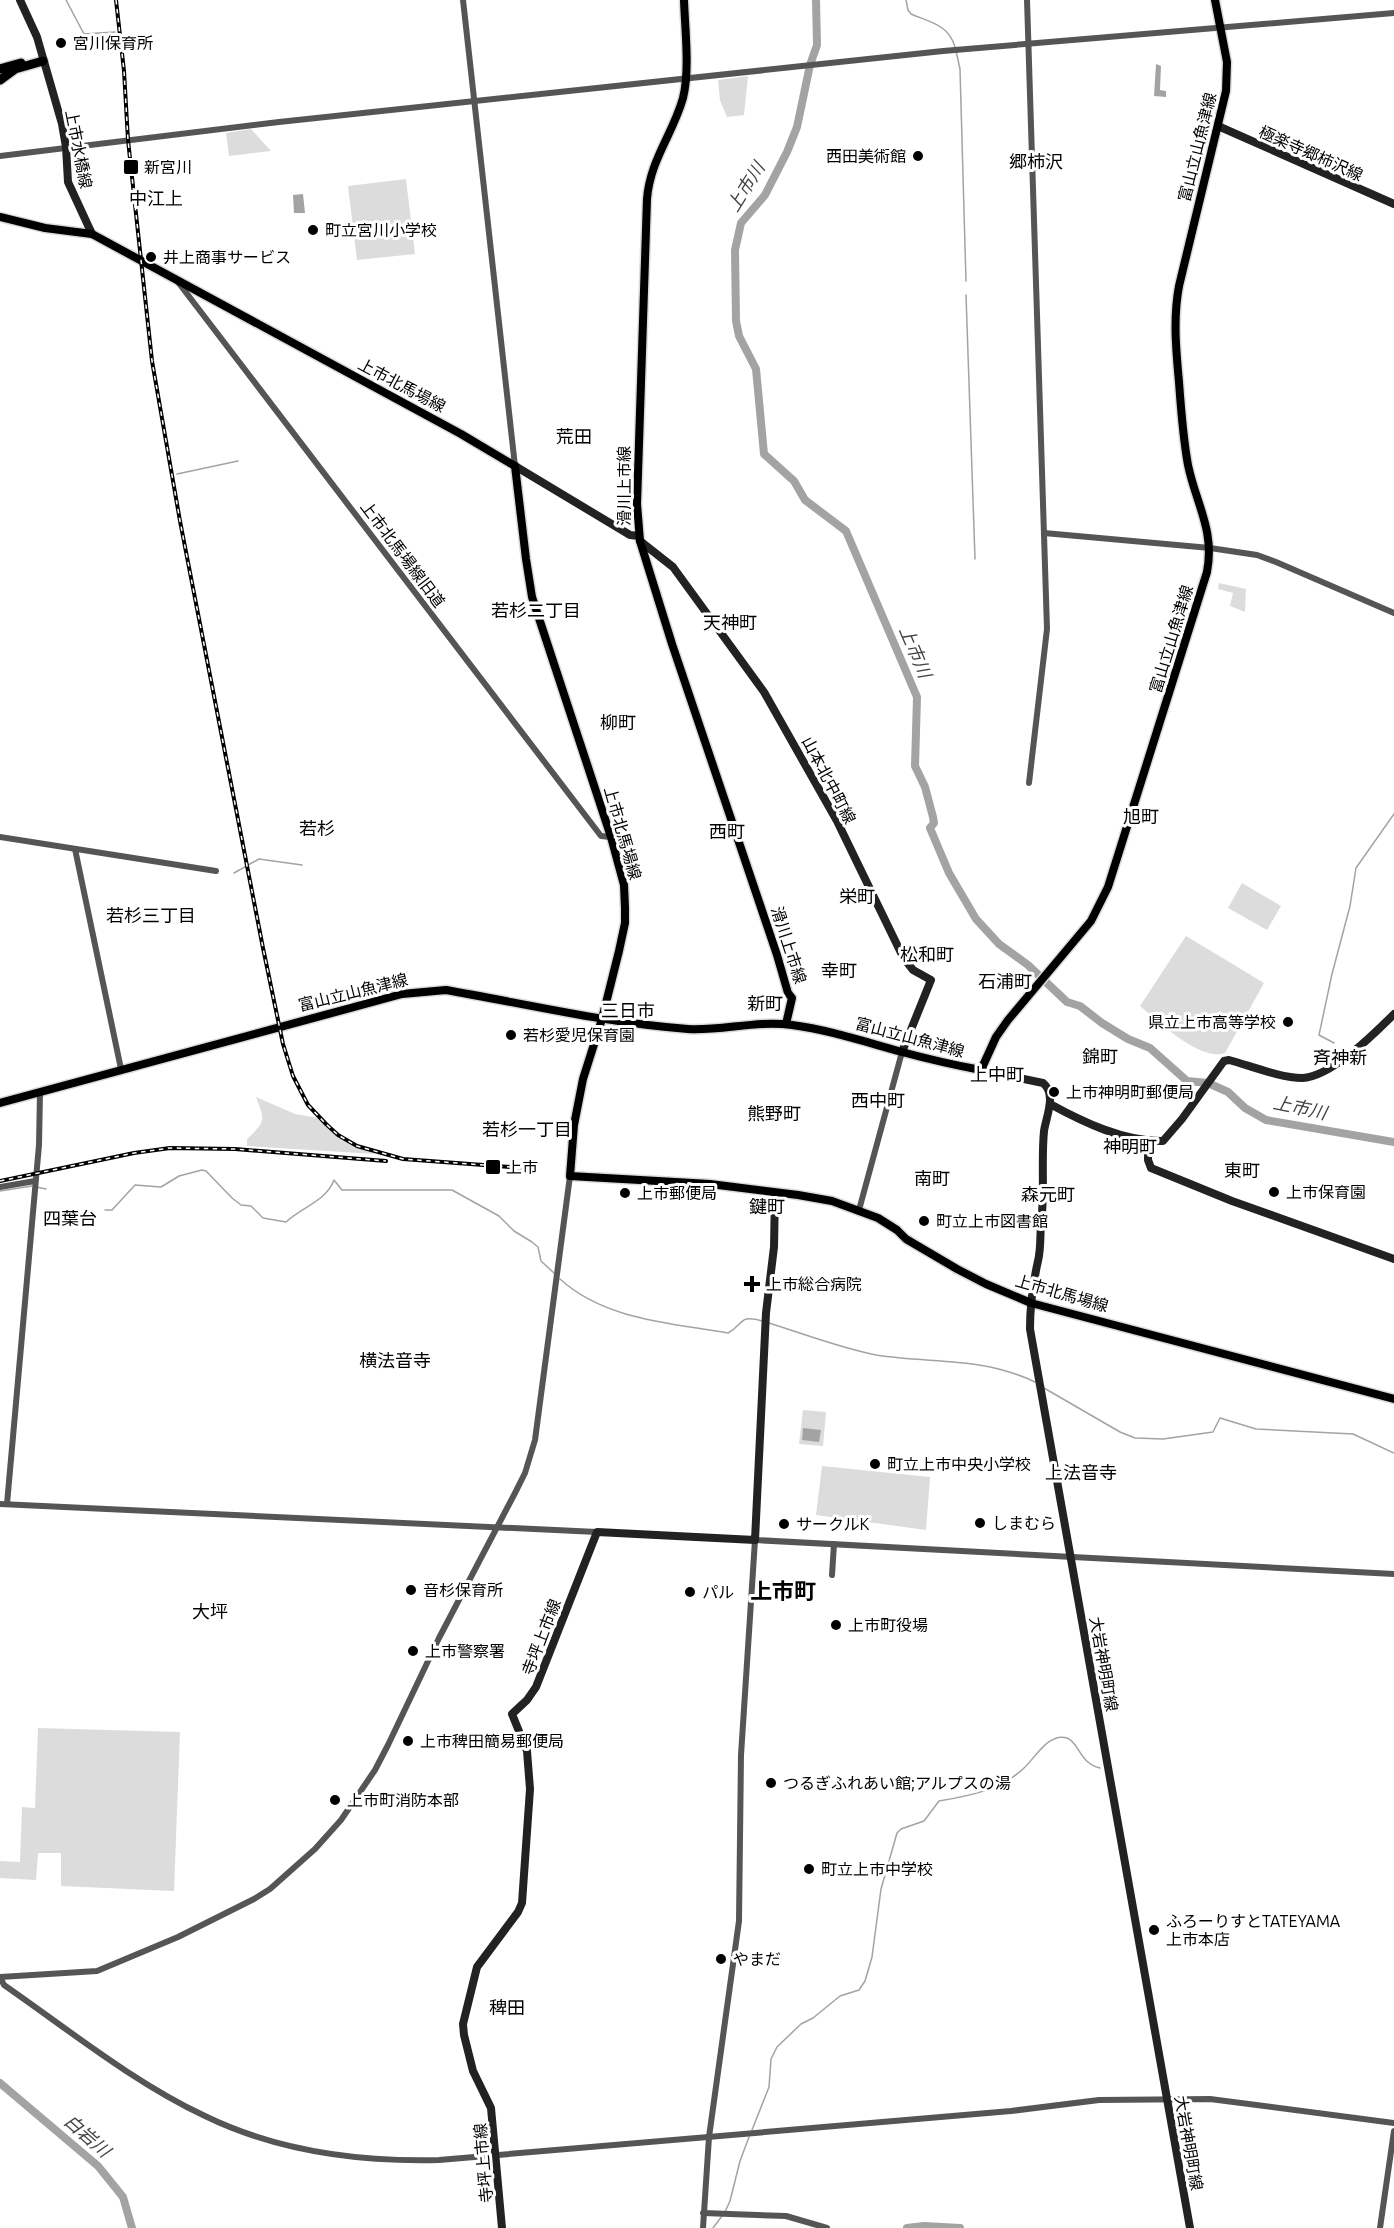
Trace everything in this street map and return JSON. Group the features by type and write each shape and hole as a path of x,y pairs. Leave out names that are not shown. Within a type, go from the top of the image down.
{"highway":[{"path":"0,69 25,62 43,62"},
{"path":"0,80 15,69 43,62"}],"main road":[{"name":"上市水橋線","path":"20,0 37,37 62,124 68,182 92,234"},
{"name":"滑川上市線","path":"684,0 685,78 683,95 678,113 658,154 648,182 645,213 637,504 640,538 788,993 792,998 791,1011 786,1024"},
{"name":"富山立山魚津線","path":"0,1102 402,994 446,990 602,1019 706,1030 758,1024 786,1024 844,1035 902,1052 981,1070 996,1037 1071,946 1097,910 1115,870 1207,572 1210,548 1205,516 1188,465 1180,402 1175,315 1179,286 1228,76 1215,0"},
{"name":"極楽寺郷柿沢線","path":"1218,126 1394,204"},
{"name":"上市北馬場線","path":"0,217 45,228 92,234 461,434 515,466 532,597 611,837 624,885 625,923 602,1019 581,1088 574,1125 570,1176 710,1184 812,1197 859,1210 878,1218 897,1230 906,1239 971,1277 1031,1303 1394,1399"},
{"path":"515,466 630,535 640,538"},
{"name":"山本北中町線","path":"640,538 673,567 764,692 837,821 903,957 913,970 930,980 902,1052"},
{"path":"981,1070 1043,1083 1047,1087 1050,1104 1100,1127 1148,1141 1163,1141 1224,1061 1229,1060 1292,1077 1314,1076 1334,1064 1394,1014"},
{"name":"大岩神明町線","path":"1050,1104 1044,1130 1038,1261 1031,1303 1032,1343 1190,2228"},
{"path":"1148,1141 1148,1160 1151,1168 1232,1201 1394,1259"},
{"path":"597,1532 755,1540 766,1314 774,1248 776,1193"},
{"name":"寺坪上市線","path":"502,2228 491,2108 473,2071 463,2024 477,1967 518,1912 522,1903 530,1789 527,1751 512,1714 528,1700 536,1687 597,1532"}],"street":[{"path":"463,0 515,466"},
{"path":"1028,0 1047,629 1029,783"},
{"path":"0,156 475,101 943,51 1394,13"},
{"name":"上市北馬場線旧道","path":"177,280 588,820 601,836 611,837"},
{"path":"1044,533 1210,548 1257,555 1394,613"},
{"path":"0,837 216,871"},
{"path":"75,849 121,1069"},
{"path":"859,1210 902,1052"},
{"path":"40,1092 40,1124 35,1180 3,1504 597,1532"},
{"path":"570,1176 535,1440 525,1473 439,1638 375,1770 341,1820 286,1875 254,1899 221,1917 97,1971 0,1977 4,1984 150,2086 207,2117 244,2132 306,2150 367,2159 439,2160 1011,2111 1099,2100 1232,2101 1394,2123"},
{"path":"0,1187 35,1180"},
{"path":"703,2228 709,2137 739,1921 741,1755 755,1540 1394,1574"},
{"path":"832,1575 834,1544"},
{"path":"1380,2228 1394,2132"},
{"path":"703,2213 786,2216 827,2228"}],"shaded area":[{"path":"1156,64 1161,66 1160,90 1166,91 1166,97 1154,96"},
{"path":"748,76 744,115 727,117 720,100 718,80"},
{"path":"251,129 271,151 229,156 226,133"},
{"path":"406,179 415,254 357,260 348,186"},
{"path":"303,194 305,213 294,213 293,195"},
{"path":"1219,583 1246,589 1245,612 1230,606 1233,593 1218,589"},
{"path":"1242,883 1281,906 1267,930 1228,908"},
{"path":"1186,936 1264,983 1225,1053 1204,1052 1192,1046 1168,1030 1140,1006"},
{"path":"256,1097 295,1114 318,1118 341,1137 375,1154 247,1146 247,1139 258,1128 262,1120"},
{"path":"803,1410 826,1412 823,1446 799,1444"},
{"path":"803,1428 821,1430 819,1442 802,1440"},
{"path":"822,1466 930,1477 926,1530 816,1515"},
{"path":"38,1728 180,1732 174,1891 61,1886 61,1853 38,1853 36,1880 0,1878 0,1861 20,1862 22,1807 35,1808"}],"waterway":[{"path":"66,0 84,34 115,32"},
{"name":"上市川","path":"816,0 817,45 810,65 797,127 765,195 741,223 735,250 736,321 739,336 756,369 764,454 794,481 805,500 846,531 917,697 915,766 925,787 933,817 934,823 930,828 949,873 976,919 999,944 1028,965 1067,1002 1080,1006 1128,1039 1150,1048 1187,1081 1208,1083 1228,1092 1245,1108 1266,1120 1394,1142"},
{"path":"906,0 911,14 943,29 955,47"},
{"path":"956,51 960,69 966,281"},
{"path":"966,295 975,559"},
{"path":"177,474 238,461"},
{"path":"1334,1043 1319,1035 1350,906 1356,868 1394,814"},
{"path":"234,873 259,859 302,865"},
{"path":"105,1210 112,1210 135,1185 161,1187 179,1176 202,1170 206,1171 241,1205 251,1206 263,1218 286,1222 326,1193 334,1180 342,1190 452,1190 499,1216 514,1231 532,1242 538,1247 541,1261 554,1273"},
{"path":"0,1191 32,1186"},
{"path":"36,1187 46,1189"},
{"path":"560,1279 578,1293 597,1303 640,1318 728,1333 745,1319 762,1321"},
{"path":"769,1323 836,1345 876,1355 976,1364 1015,1374 1035,1382"},
{"path":"1044,1388 1120,1432 1135,1438 1163,1439 1213,1432 1220,1418 1256,1429 1353,1434 1394,1453"},
{"path":"752,2130 769,2087 771,2059 777,2047 801,2024 813,2018 840,1996 859,1990 865,1981 872,1957 881,1889 897,1833 901,1829 924,1821 939,1801 973,1794 1005,1782 1024,1768 1048,1742 1060,1737 1071,1740 1088,1762 1100,1768"},
{"name":"白岩川","path":"0,2083 98,2166 123,2197 132,2228"},
{"path":"725,2212 749,2137"},
{"path":"713,2228 722,2216"},
{"path":"907,2228 924,2226 960,2228"}],"railway":[{"path":"116,0 124,71 128,140 152,361 180,521 263,948 283,1044 293,1076 308,1105 338,1135 357,1146 403,1159 524,1168"},
{"path":"0,1181 134,1153 170,1148 235,1149 386,1161"}],"place":[{"name":"宮川保育所","path":"61,43"},
{"name":"西田美術館","path":"918,156"},
{"name":"新宮川","path":"131,167"},
{"name":"町立宮川小学校","path":"313,230"},
{"name":"井上商事サービス","path":"151,257"},
{"name":"県立上市高等学校","path":"1288,1022"},
{"name":"若杉愛児保育園","path":"511,1035"},
{"name":"上市神明町郵便局","path":"1054,1092"},
{"name":"上市","path":"493,1167"},
{"name":"上市保育園","path":"1274,1192"},
{"name":"上市郵便局","path":"625,1193"},
{"name":"町立上市図書館","path":"924,1221"},
{"name":"上市総合病院","path":"752,1284"},
{"name":"町立上市中央小学校","path":"875,1464"},
{"name":"しまむら","path":"980,1523"},
{"name":"サークルK","path":"784,1524"},
{"name":"音杉保育所","path":"411,1590"},
{"name":"パル","path":"690,1592"},
{"name":"上市町役場","path":"836,1625"},
{"name":"上市警察署","path":"413,1651"},
{"name":"上市稗田簡易郵便局","path":"408,1741"},
{"name":"つるぎふれあい館;アルプスの湯","path":"771,1783"},
{"name":"上市町消防本部","path":"335,1800"},
{"name":"町立上市中学校","path":"809,1869"},
{"name":"ふろーりすとTATEYAMA 上市本店","path":"1154,1930"},
{"name":"やまだ","path":"721,1959"}],"district":[{"name":"郷柿沢","path":"1036,162"},
{"name":"中江上","path":"156,199"},
{"name":"荒田","path":"574,437"},
{"name":"若杉二丁目","path":"536,611"},
{"name":"天神町","path":"730,623"},
{"name":"柳町","path":"618,723"},
{"name":"旭町","path":"1141,817"},
{"name":"若杉","path":"317,829"},
{"name":"西町","path":"727,832"},
{"name":"栄町","path":"857,897"},
{"name":"若杉三丁目","path":"151,916"},
{"name":"松和町","path":"927,955"},
{"name":"幸町","path":"839,971"},
{"name":"石浦町","path":"1005,982"},
{"name":"新町","path":"765,1004"},
{"name":"三日市","path":"628,1011"},
{"name":"錦町","path":"1100,1057"},
{"name":"斉神新","path":"1340,1058"},
{"name":"上中町","path":"997,1075"},
{"name":"西中町","path":"878,1101"},
{"name":"熊野町","path":"774,1114"},
{"name":"若杉一丁目","path":"527,1130"},
{"name":"神明町","path":"1130,1147"},
{"name":"東町","path":"1242,1171"},
{"name":"南町","path":"932,1179"},
{"name":"森元町","path":"1048,1195"},
{"name":"鍵町","path":"767,1207"},
{"name":"四葉台","path":"70,1219"},
{"name":"横法音寺","path":"395,1361"},
{"name":"上法音寺","path":"1081,1473"},
{"name":"上市町","path":"783,1591"},
{"name":"大坪","path":"210,1612"},
{"name":"稗田","path":"507,2008"}]}
